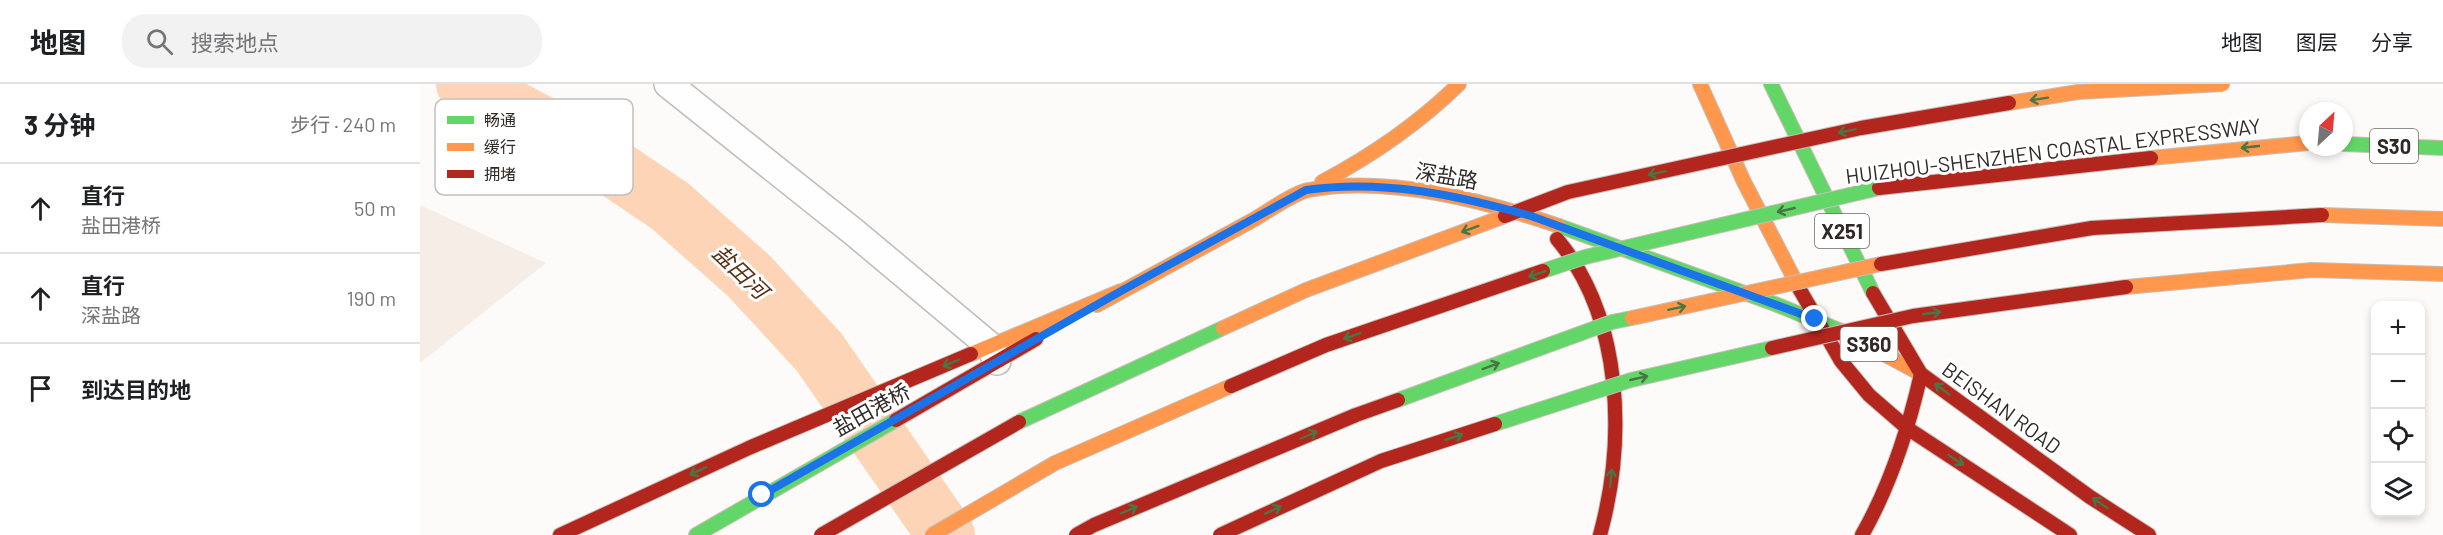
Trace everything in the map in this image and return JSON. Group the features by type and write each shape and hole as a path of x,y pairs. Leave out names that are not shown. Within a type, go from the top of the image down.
{"main road":[{"path":"1306,190 1358,164 1396,138 1432,111 1459,84"},
{"path":"1700,84 1758,212 1815,319 1841,361 1869,395 1908,428 2070,535"},
{"name":"BEISHAN ROAD","path":"1771,84 1874,295 1921,374 2090,497 2149,535"},
{"path":"821,535 1028,417 1306,290 1568,192 1861,128 2078,92 2223,84"},
{"name":"HUIZHOU-SHENZHEN COASTAL EXPRESSWAY","path":"932,535 1055,463 1326,345 1585,257 1873,189 2081,164 2299,144"},
{"name":"S30","path":"2353,144 2443,148"},
{"name":"深盐路","path":"989,360 1306,190 1338,186 1395,187 1461,198 1531,216 1815,319 1891,354 1921,374"},
{"path":"1076,535 1094,525 1356,415 1612,322 1902,259 2092,228 2305,215 2443,219"},
{"path":"1531,216 1571,255 1586,280 1599,317 1612,392 1614,428 1609,497 1600,535"},
{"path":"1220,535 1381,461 1631,380 1913,316 2100,289 2312,270 2443,274"},
{"path":"560,535 751,447 909,380 989,360"},
{"name":"盐田港桥","path":"696,535 989,360"},
{"path":"1862,535 1885,491 1908,428 1921,374"}],"street":[{"path":"668,84 855,233 989,360"}],"shaded area":[{"path":"420,205 546,263 420,363"}],"waterway":[{"name":"盐田河","path":"465,84 493,99"},
{"name":"盐田河","path":"633,181 670,206 749,276 819,352 946,535"}],"traffic: fast":[{"path":"1771,84 1873,293"},
{"path":"2353,144 2443,148"},
{"path":"1543,271 1585,257 1879,188"},
{"path":"1559,226 1775,304 1841,331"},
{"path":"1398,400 1612,322 1632,318"},
{"path":"1019,422 1223,328"},
{"path":"1495,424 1631,380 1772,348"},
{"path":"696,535 896,420"}],"traffic: slow":[{"path":"1322,182 1394,138 1459,84"},
{"path":"1700,84 1744,182 1800,290"},
{"path":"2009,103 2078,92 2223,84"},
{"path":"2151,158 2299,144"},
{"path":"1097,305 1289,198 1309,190 1339,186 1403,188 1468,200 1559,226"},
{"path":"2322,215 2443,219"},
{"path":"1223,328 1306,290 1505,216"},
{"path":"1632,318 1881,264"},
{"path":"2126,287 2312,270 2443,274"},
{"path":"971,354 1121,291"},
{"path":"1841,331 1921,374"},
{"path":"932,535 1055,463 1231,386"}],"traffic: jam":[{"path":"1505,216 1568,192 1861,128 2009,103"},
{"path":"1879,188 2151,158"},
{"path":"1881,264 2092,228 2322,215"},
{"path":"1557,239 1579,271 1595,305 1606,342 1613,381 1614,460 1600,535"},
{"path":"1231,386 1326,345 1543,271"},
{"path":"1772,348 1913,316 2126,287"},
{"path":"1800,290 1841,361 1869,395 1907,428 2070,535"},
{"path":"1873,293 1921,374 2090,497 2149,535"},
{"path":"896,420 1036,339"},
{"path":"560,535 751,447 971,354"},
{"path":"1862,535 1882,496 1898,457 1921,374"},
{"path":"1076,535 1094,525 1356,415 1398,400"},
{"path":"821,535 1019,422"},
{"path":"1220,535 1381,461 1495,424"}],"route":[{"path":"762,495 1121,291 1306,190 1367,185 1395,187 1495,206 1531,216 1815,319"}]}
